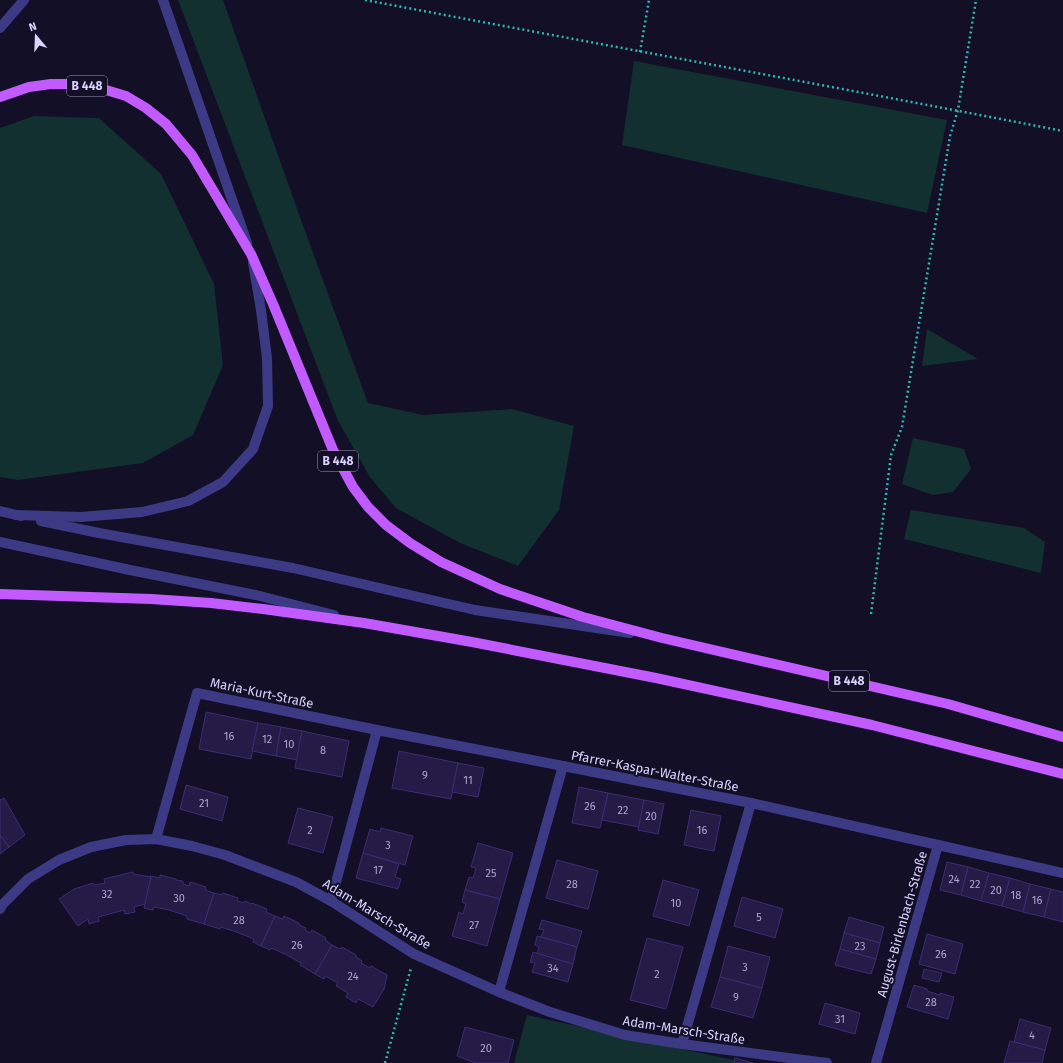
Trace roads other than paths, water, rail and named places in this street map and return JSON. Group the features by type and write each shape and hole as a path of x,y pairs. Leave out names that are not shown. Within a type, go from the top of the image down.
{"main road":[{"name":"B 448","path":"0,96 29,87 51,84 80,84 126,96 146,108 166,124 192,155 251,254 333,450 353,487 368,507 386,525 410,543 441,562 500,589 583,617 662,638 948,704 1063,737"},
{"path":"0,594 203,602 364,623 472,642 664,680 872,725 1063,774"}],"street":[{"path":"0,28 24,0"},
{"path":"16,515 81,517 142,512 188,501 223,482 253,449 268,406 267,358 261,310 251,254 163,0"},
{"path":"0,511 99,533 293,568 475,610 662,638"},
{"path":"0,542 256,595 364,623"},
{"name":"Maria-Kurt-Straße","path":"156,839 197,693 563,766"},
{"path":"331,901 377,730"},
{"name":"Pfarrer-Kaspar-Walter-Straße","path":"499,992 563,766 751,803 682,1044"},
{"path":"751,803 938,845"},
{"name":"Adam-Marsch-Straße","path":"0,909 3,904 28,879 58,860 91,847 126,840 156,839 192,846 225,855 296,882 331,901 414,954 499,992 550,1012 625,1035 827,1063"},
{"name":"August-Birlenbach-Straße","path":"876,1063 938,845 1063,873"}]}
